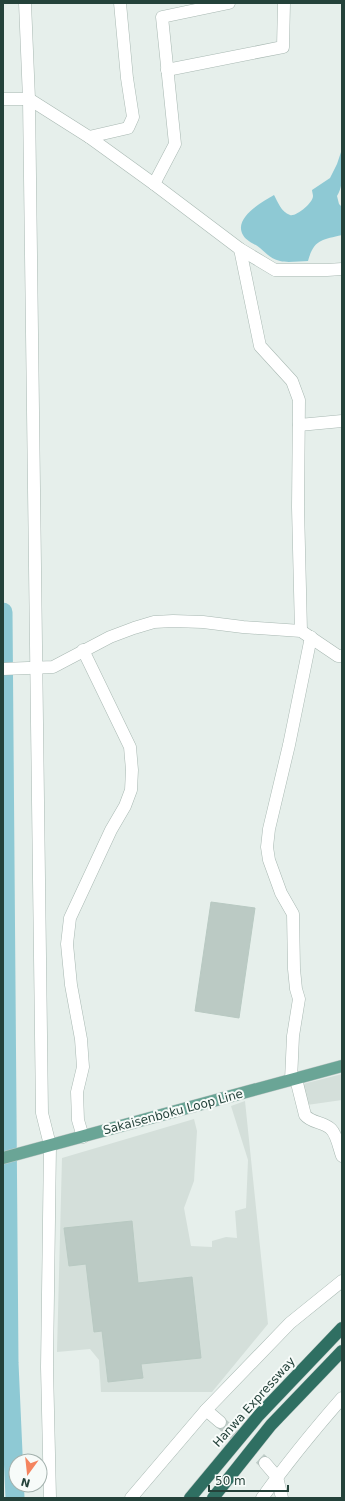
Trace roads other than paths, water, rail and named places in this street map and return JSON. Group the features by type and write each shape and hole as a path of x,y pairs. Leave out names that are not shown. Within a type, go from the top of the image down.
{"highway":[{"name":"Hanwa Expressway","path":"190,1498 259,1415 342,1328"},
{"path":"212,1498 272,1425 342,1351"}],"main road":[{"name":"Sakaisenboku Loop Line","path":"3,1158 342,1066"}],"street":[{"path":"25,3 29,99 42,1113 45,1146 50,1498"},
{"path":"89,137 128,128 133,117 127,78 120,3"},
{"path":"154,184 175,144 162,17 229,3"},
{"path":"167,70 283,47 284,3"},
{"path":"3,99 29,99 89,137 240,249 275,270 342,269"},
{"path":"240,249 260,346 292,381 299,400 298,507 306,634 289,745 269,829 267,847 269,860 281,892 293,914 294,969 296,989 299,999 293,1036 294,1079 305,1116 308,1119 332,1130 342,1156"},
{"path":"299,425 342,421"},
{"path":"3,669 53,667 83,650 116,635 154,622 173,621 306,634 338,656 342,656"},
{"path":"83,650 130,747 132,770 131,790 125,806 111,830 70,918 66,944 71,985 82,1039 83,1067 77,1092 78,1120 83,1137"},
{"path":"131,1498 206,1410 290,1322 342,1281"},
{"path":"262,1498 315,1429 342,1398"},
{"path":"206,1410 220,1422"},
{"path":"265,1463 277,1477 282,1498"}],"water":[{"path":"342,149 342,179 340,191 337,196 339,204 342,207 342,235 329,238 316,244 308,261 283,262 269,256 243,235 241,229 245,217 256,206 274,195 284,212 287,214 293,215 304,209 312,199 312,190 330,178"}],"waterway":[{"path":"3,612 9,1363 15,1498"}],"tunnel":[{"path":"220,1422 265,1463"}]}
